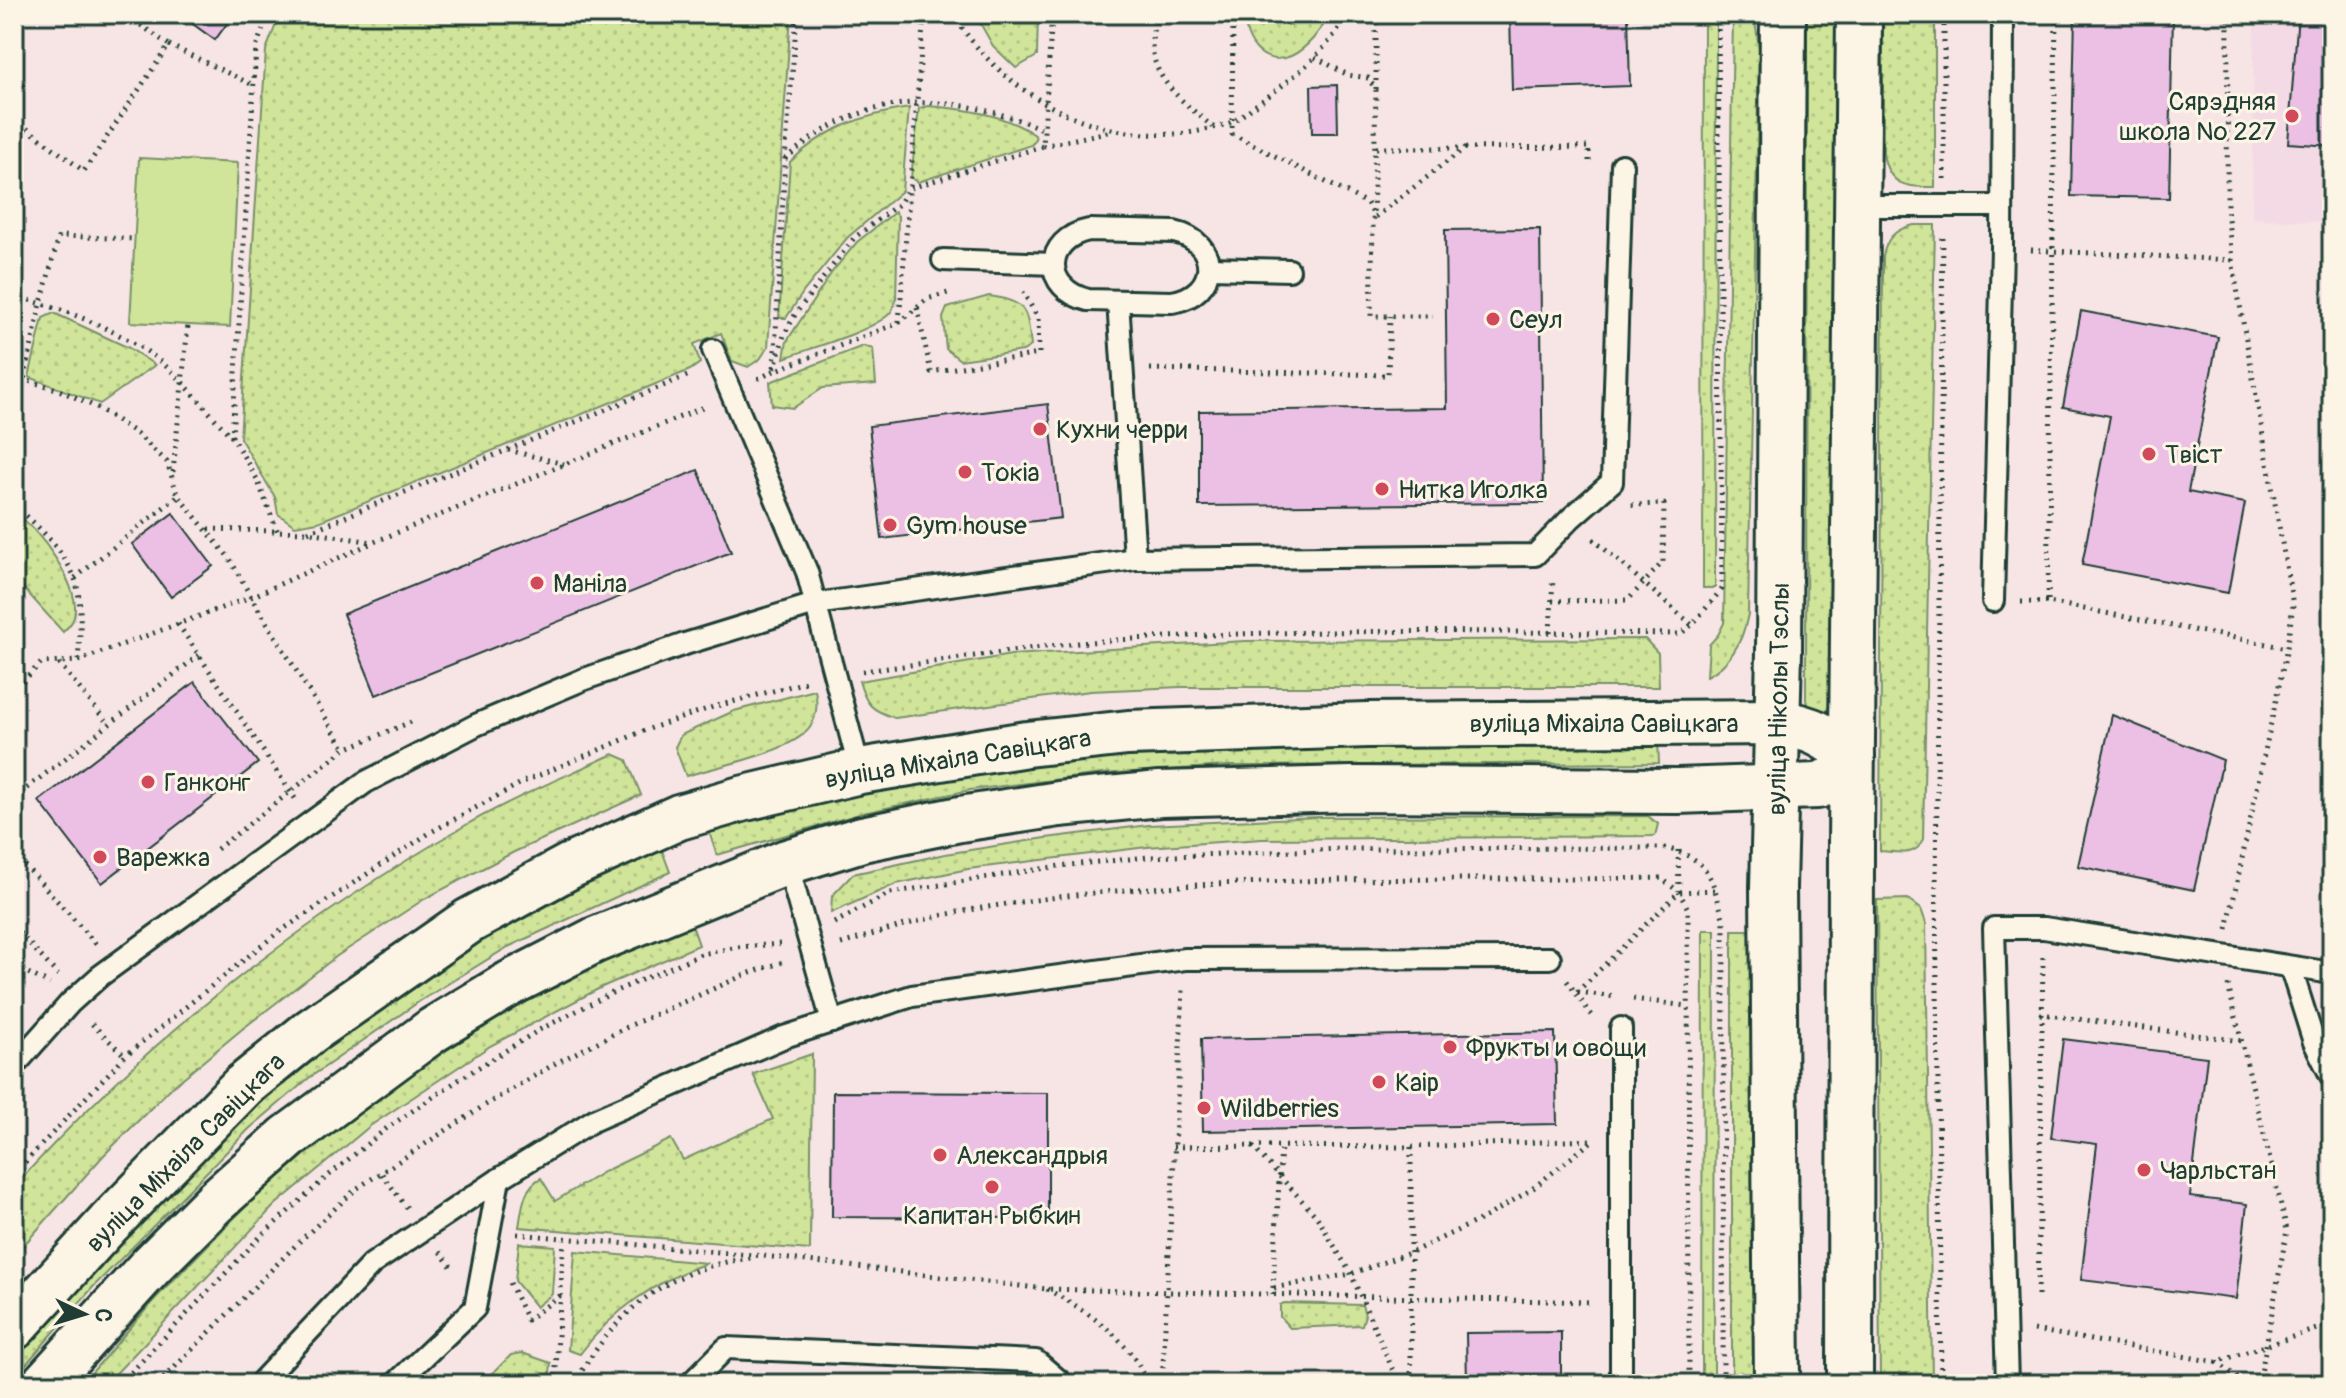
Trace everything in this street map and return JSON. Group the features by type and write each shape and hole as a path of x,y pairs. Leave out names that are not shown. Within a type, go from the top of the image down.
{"street":[{"name":"вуліца Ніколы Тэслы","path":"1777,1384 1773,887 1778,722 1783,14"},
{"path":"1850,1384 1859,14"},
{"name":"вуліца Міхаіла Савіцкага","path":"14,1327 109,1223 243,1086 311,1031 469,921 570,866 679,817 860,771 1027,744 1158,732 1367,725 1778,722 1825,735 1852,757"},
{"path":"44,1384 150,1267 215,1202 288,1137 433,1030 511,983 595,940 787,862 862,839 960,819 1059,804 1160,794 1352,789 1678,791 1818,786 1834,778 1852,757"}],"lane":[{"path":"1993,601 2002,248 2003,14"},
{"path":"14,1066 70,1003 100,976 366,782 476,725 582,680 685,644 815,604 1135,559 1535,555 1612,482 1622,165"},
{"path":"1859,206 2002,206"},
{"path":"1076,232 1174,232 1188,235 1199,243 1209,268 1198,293 1186,300 1118,301 1074,297 1063,289 1056,278 1054,264 1057,251 1076,232"},
{"path":"943,260 1054,264"},
{"path":"1209,268 1289,270"},
{"path":"1118,301 1135,559"},
{"path":"713,350 807,572 860,771"},
{"path":"787,862 832,1022"},
{"path":"2007,1384 1994,928 2044,928 2332,973"},
{"path":"259,1384 372,1264 499,1179 594,1120 784,1037 912,996 1185,959 1550,958"},
{"path":"2291,969 2314,1042 2332,1078"},
{"path":"1621,1028 1621,1384"},
{"path":"395,1384 475,1308 499,1179"},
{"path":"690,1384 726,1348 1036,1361 1063,1384"}],"path":[{"path":"125,14 169,45 253,85"},
{"path":"232,437 256,48 268,14"},
{"path":"797,14 785,159 774,371 784,335 804,303 854,238 900,203 908,189 1043,146 1116,130"},
{"path":"899,323 924,14"},
{"path":"953,14 1011,83 1076,119 1116,130 1148,134 1180,133 1231,123 1290,81 1315,57 1348,14"},
{"path":"1043,146 1052,14"},
{"path":"1158,14 1153,61 1169,90 1213,127"},
{"path":"1233,14 1232,134 1367,203 1375,217"},
{"path":"1376,14 1371,316 1433,316"},
{"path":"1680,634 1692,625 1722,589 1718,14"},
{"path":"1941,1384 1936,884 1944,14"},
{"path":"2056,14 2048,602 2287,648"},
{"path":"2228,14 2227,208 2232,260 2293,605 2287,648 2221,956 2287,1230 2259,1384"},
{"path":"14,119 84,171 169,45"},
{"path":"1315,57 1348,75 1368,78 1376,90"},
{"path":"785,159 808,140 849,117 882,106 916,101 973,106 1007,114 1045,130"},
{"path":"1376,148 1589,147 1589,178"},
{"path":"1375,217 1465,148"},
{"path":"14,425 59,236 134,239"},
{"path":"2002,248 2232,260"},
{"path":"14,296 41,303 96,325 138,347 167,367 232,437 257,479 278,533"},
{"path":"1148,384 1148,369 1388,375 1390,316"},
{"path":"173,473 188,325"},
{"path":"308,532 700,371"},
{"path":"14,377 57,389 98,408 137,434 167,462 178,496 230,559 366,782"},
{"path":"507,450 564,464"},
{"path":"75,578 178,496"},
{"path":"1552,601 1628,600 1663,562 1664,504 1626,505"},
{"path":"14,506 47,537 75,578 81,620 78,661"},
{"path":"1571,518 1692,625"},
{"path":"207,529 308,532 374,542"},
{"path":"1550,633 1553,576"},
{"path":"14,690 41,663 78,661 251,597"},
{"path":"178,624 289,792 311,820"},
{"path":"14,798 199,655"},
{"path":"58,662 109,725"},
{"path":"1678,850 1679,892 1688,909 1689,1384"},
{"path":"14,853 98,946 90,954"},
{"path":"1709,872 1724,921 1723,1384"},
{"path":"1594,1019 1577,992 1679,892 1715,890"},
{"path":"14,927 61,979 53,985 14,966"},
{"path":"2038,1298 2040,1014 2044,928"},
{"path":"1162,1384 1185,959"},
{"path":"2040,1014 2242,1041"},
{"path":"1273,1291 1351,1274 1412,1252 1488,1216 1532,1189 1592,1140 1593,1125"},
{"path":"1173,1147 1411,1147 1592,1140"},
{"path":"1252,1146 1317,1217 1351,1274 1399,1384"},
{"path":"1273,1291 1281,1146"},
{"path":"1411,1147 1411,1384"},
{"path":"514,1246 516,1234 764,1256 1046,1289 1165,1293 1273,1291 1361,1297 1621,1303"},
{"path":"555,1384 564,1240"},
{"path":"574,1384 613,1326 641,1301 678,1278 718,1262 764,1256"},
{"path":"510,1283 512,1271"},
{"path":"1046,1289 1100,1321 1121,1340 1139,1363 1149,1384"},
{"path":"2216,1362 2332,1324"},
{"path":"2005,1327 2216,1362 2247,1384"},
{"path":"2037,1330 2037,1344"}],"shaded area":[{"name":"Сярэдняя школа № 227","path":"2254,14 2332,14 2332,223 2252,218"}],"green space":[{"path":"280,14 791,14 768,347 760,359 748,367 732,361 721,333 694,344 700,363 690,370 318,522 295,526 278,514 275,497 240,438 266,50"},
{"path":"975,14 1038,14 1037,56 1016,68 993,46"},
{"path":"1245,14 1330,14 1308,44 1297,53 1281,59 1263,55 1256,49 1247,33"},
{"path":"1704,14 1716,14 1715,588 1703,588"},
{"path":"1733,14 1754,14 1759,48 1748,614 1735,650 1723,665 1707,676 1709,645 1724,623"},
{"path":"1807,14 1836,14 1835,699 1828,711 1820,713 1807,706 1806,699"},
{"path":"1883,14 1935,14 1935,187 1901,183 1886,165 1883,154"},
{"path":"928,106 998,117 1035,135 1036,140 1031,145 918,182 911,178 919,108"},
{"path":"909,108 902,191 847,238 786,318 779,318 790,162 816,141 845,125"},
{"path":"139,158 238,163 230,327 130,322"},
{"path":"895,212 898,216 896,299 891,312 866,328 784,358 787,341 832,272 857,242"},
{"path":"1914,225 1935,225 1923,839 1916,849 1899,853 1880,851 1883,257 1892,235"},
{"path":"989,296 1011,301 1023,310 1031,346 1023,351 960,360 946,349 943,318 947,308"},
{"path":"54,313 129,348 155,365 100,404 29,377 43,318"},
{"path":"863,346 873,349 876,384 823,388 793,408 772,405 770,382"},
{"path":"14,512 46,544 65,575 75,604 74,617 63,632 19,583 14,587"},
{"path":"1645,639 1658,653 1659,687 1181,687 1090,691 895,718 871,706 859,681 1011,655 1245,641"},
{"path":"815,690 815,717 807,731 797,739 767,753 686,776 675,747 681,735 734,711"},
{"path":"1658,739 1659,763 1227,766 1102,774 970,790 863,813 717,855 708,829 840,790 1088,748"},
{"path":"613,754 627,760 641,795 514,852 426,898 337,956 171,1088 103,1156 14,1256 14,1187 63,1134 169,1034 283,944 404,862 501,806"},
{"path":"1648,816 1658,824 1655,836 1262,839 1147,847 968,869 896,884 831,913 832,896 853,874 945,854 1149,825 1318,817"},
{"path":"660,845 670,872 508,947 420,1001 309,1078 249,1129 94,1286 14,1378 14,1358 211,1151 268,1078 515,912"},
{"path":"1908,899 1921,909 1926,923 1932,1384 1880,1384 1877,900"},
{"path":"692,925 699,945 602,987 490,1046 370,1126 275,1205 106,1384 82,1384 155,1299 253,1199 321,1141 411,1074 502,1013 604,961"},
{"path":"1703,930 1715,930 1714,1384 1702,1384"},
{"path":"1732,930 1758,930 1758,1384 1732,1384"},
{"path":"812,1054 810,1250 519,1227 527,1193 541,1178 555,1201 605,1171 671,1139 683,1160 773,1119 753,1074"},
{"path":"519,1243 555,1246 552,1294 536,1307 515,1281"},
{"path":"575,1251 707,1263 652,1288 636,1299 607,1323 580,1354 568,1350"},
{"path":"1280,1305 1362,1305 1365,1315 1362,1325 1290,1328 1280,1317"},
{"path":"522,1353 551,1363 549,1384 482,1384 511,1355"}],"building":[{"path":"179,14 234,14 215,40"},
{"path":"1510,14 1628,14 1630,86 1512,90"},
{"path":"2075,14 2173,14 2169,198 2071,196"},
{"path":"2298,14 2332,14 2332,146 2288,143"},
{"path":"1337,85 1338,133 1312,133 1311,86"},
{"name":"Сеул","path":"1540,229 1543,503 1199,506 1199,411 1447,408 1445,230"},
{"name":"Твіст","path":"2081,311 2218,337 2188,492 2245,503 2228,593 2082,565 2110,416 2063,407"},
{"name":"Токіа","path":"1048,404 1061,518 882,539 869,426"},
{"name":"Маніла","path":"698,470 731,552 376,695 343,614"},
{"path":"173,513 213,566 171,597 132,544"},
{"name":"Ганконг","path":"195,682 258,763 102,883 39,801"},
{"path":"2112,715 2223,760 2194,890 2078,866"},
{"name":"Каір","path":"1555,1032 1557,1124 1203,1131 1201,1039"},
{"name":"Чарльстан","path":"2063,1039 2207,1057 2190,1197 2247,1204 2236,1299 2081,1280 2097,1144 2051,1138"},
{"name":"Александрыя","path":"833,1092 1048,1093 1048,1218 832,1217"},
{"path":"1561,1332 1561,1384 1467,1384 1466,1333"}],"place":[{"name":"Сярэдняя школа № 227","path":"2292,116"},
{"name":"Сеул","path":"1493,319"},
{"name":"Кухни черри","path":"1040,429"},
{"name":"Твіст","path":"2149,454"},
{"name":"Токіа","path":"965,472"},
{"name":"Нитка Иголка","path":"1382,489"},
{"name":"Gym house","path":"890,525"},
{"name":"Маніла","path":"537,583"},
{"name":"Ганконг","path":"148,782"},
{"name":"Варежка","path":"100,857"},
{"name":"Фрукты и овощи","path":"1450,1047"},
{"name":"Каір","path":"1379,1082"},
{"name":"Wildberries","path":"1204,1108"},
{"name":"Александрыя","path":"940,1155"},
{"name":"Чарльстан","path":"2144,1170"},
{"name":"Капитан Рыбкин","path":"992,1187"}]}
